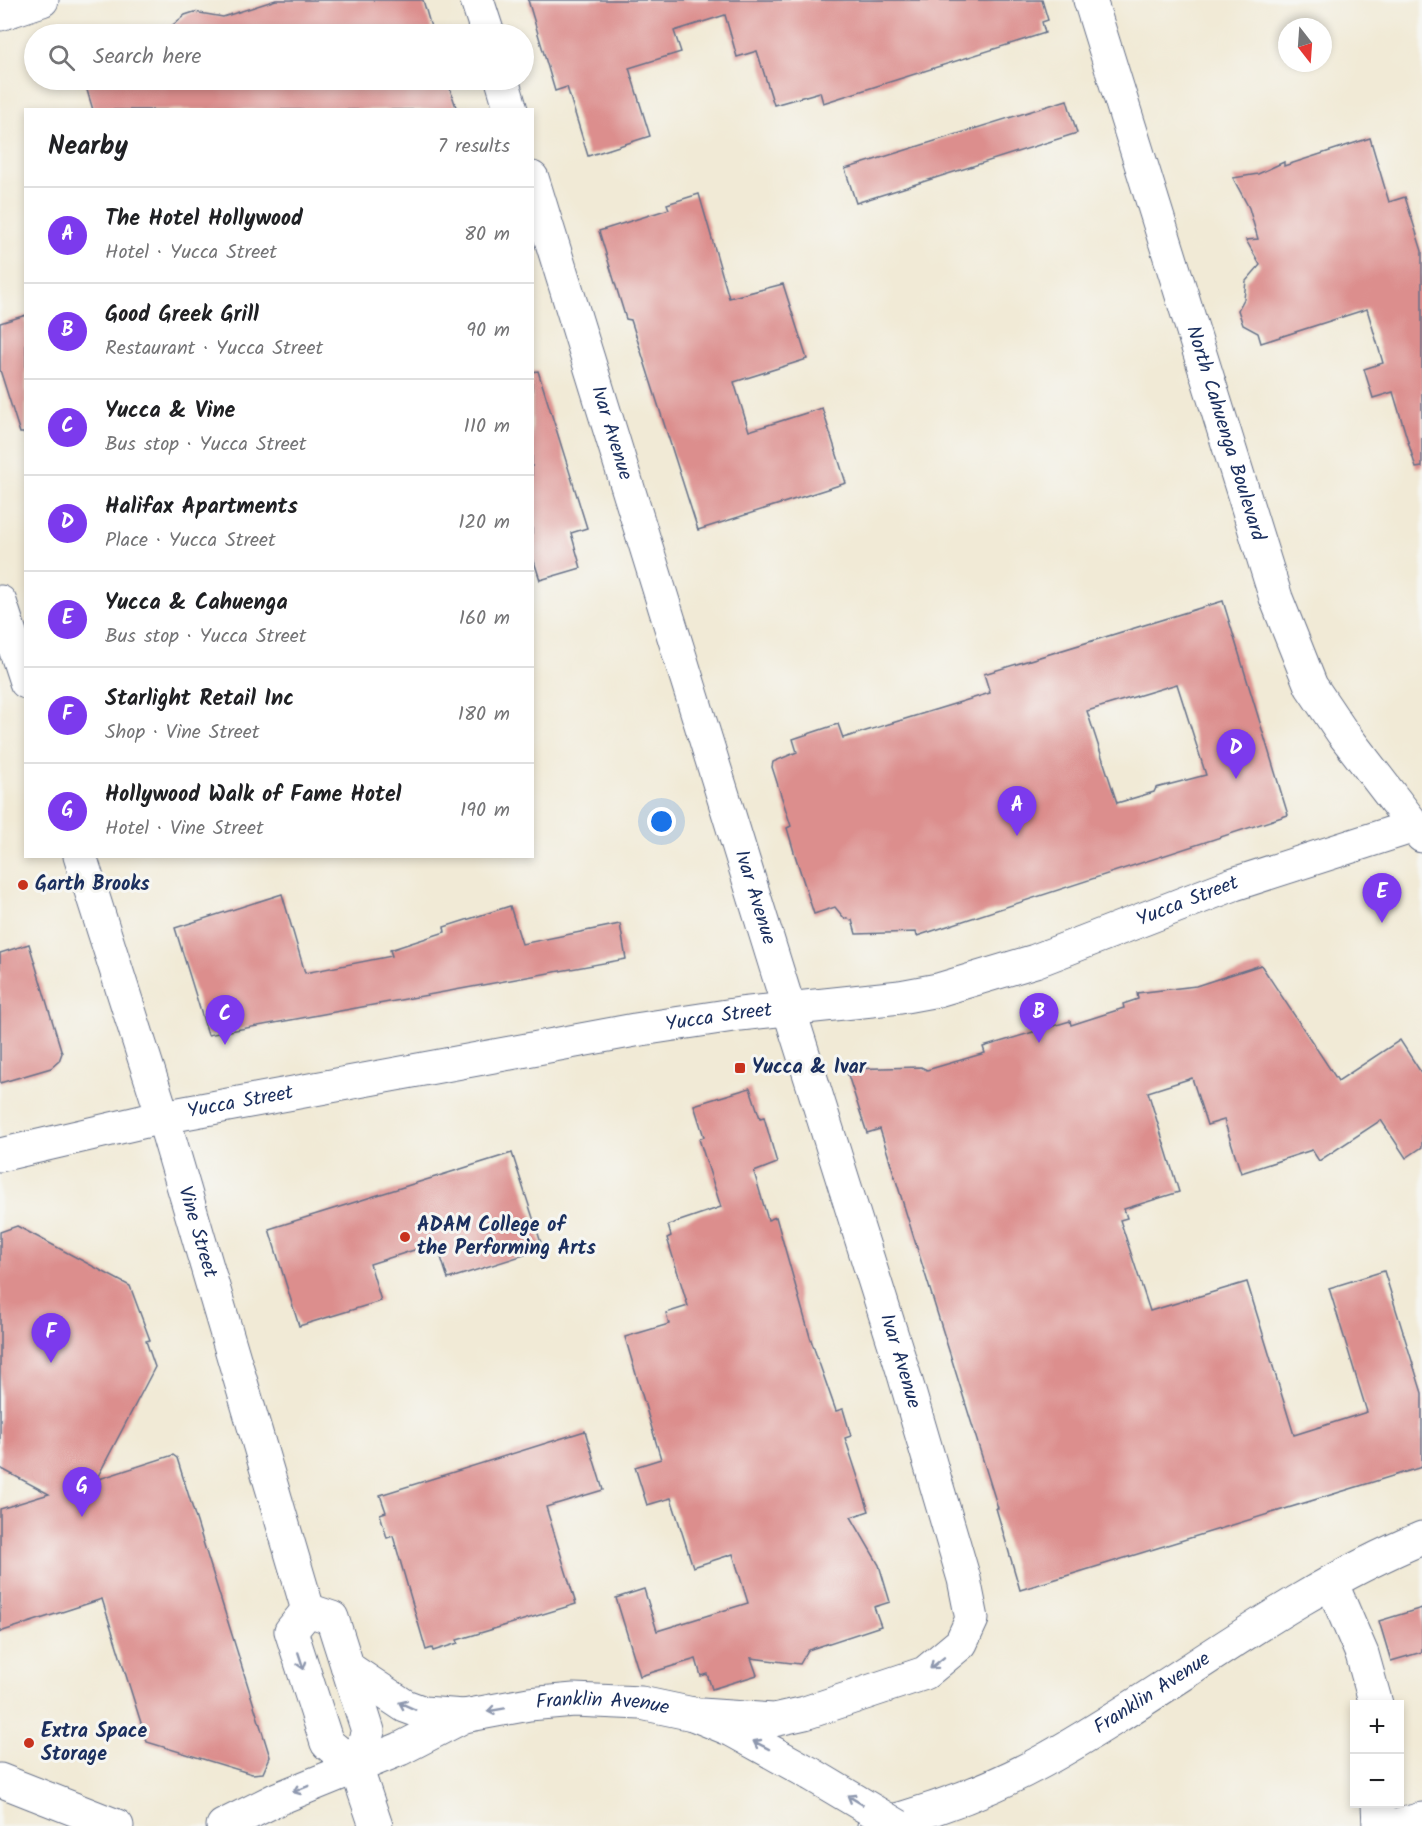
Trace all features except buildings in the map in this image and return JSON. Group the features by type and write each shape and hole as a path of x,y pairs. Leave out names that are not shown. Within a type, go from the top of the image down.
{"main road":[{"path":"0,14 42,0"},
{"path":"477,0 485,24"},
{"name":"North Cahuenga Boulevard","path":"1090,0 1276,598 1311,686 1342,732 1419,828"},
{"path":"505,90 510,108"},
{"name":"Ivar Avenue","path":"534,184 903,1371 964,1579 972,1618"},
{"path":"0,602 24,676"},
{"name":"Yucca Street","path":"0,1155 163,1117 634,1030 900,998 966,983 1035,961 1234,884 1419,828"},
{"name":"Vine Street","path":"81,858 163,1117 308,1610"},
{"name":"Franklin Avenue","path":"874,1826 928,1812 1042,1762 1331,1582 1422,1538"},
{"path":"1331,1582 1362,1654 1375,1700"},
{"path":"356,1767 368,1731 332,1618 308,1610 291,1631 327,1743 356,1767 376,1826"},
{"name":"Franklin Avenue","path":"223,1826 277,1799 400,1749 464,1716 529,1704 574,1700 641,1703 693,1714 774,1720 805,1713 925,1673 961,1643 972,1618"},
{"path":"348,1668 405,1706 424,1713 464,1716"},
{"path":"693,1714 769,1749 898,1826"},
{"path":"0,1780 117,1826"},
{"path":"0,1800 105,1826"},
{"path":"1378,1808 1378,1826"},
{"path":"1397,1826 1422,1819"}],"place":[{"name":"Halifax Apartments","path":"1236,779"},
{"name":"The Hotel Hollywood","path":"1017,836"},
{"name":"Garth Brooks","path":"23,885"},
{"name":"Yucca & Cahuenga","path":"1382,923"},
{"name":"Good Greek Grill","path":"1039,1043"},
{"name":"Yucca & Vine","path":"225,1045"},
{"name":"Yucca & Ivar","path":"740,1068"},
{"name":"ADAM College of the Performing Arts","path":"405,1237"},
{"name":"Starlight Retail Inc","path":"51,1363"},
{"name":"Hollywood Walk of Fame Hotel","path":"82,1517"},
{"name":"Extra Space Storage","path":"29,1743"}]}
